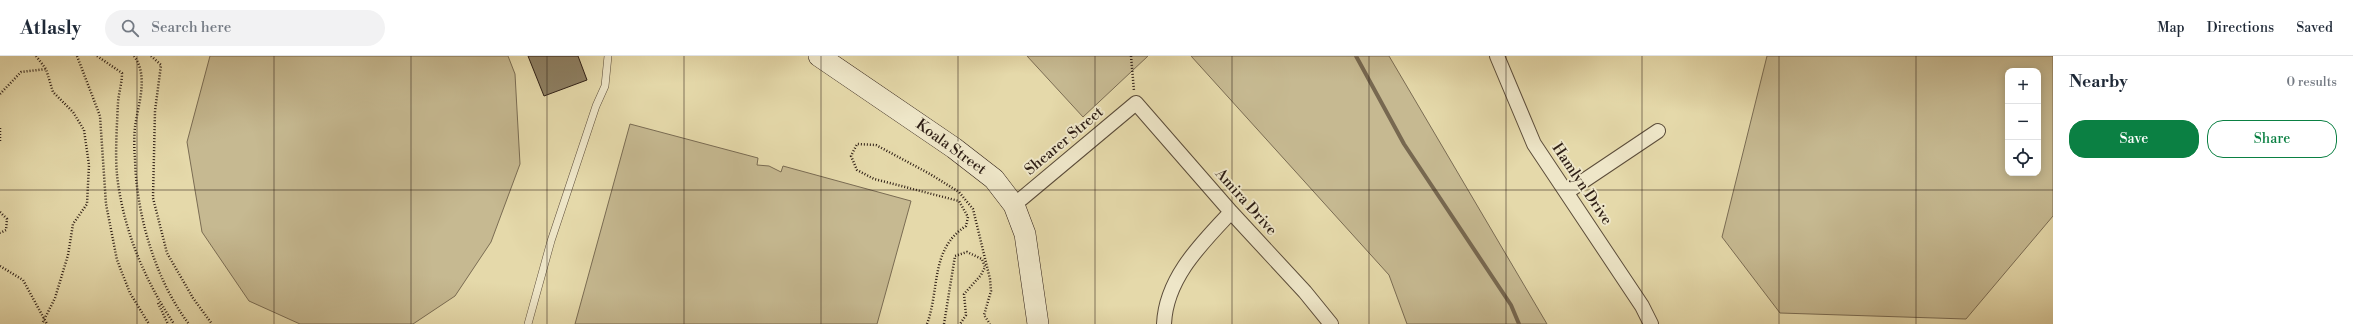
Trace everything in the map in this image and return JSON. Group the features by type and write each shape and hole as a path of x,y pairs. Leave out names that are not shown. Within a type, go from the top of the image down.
{"street":[{"name":"Koala Street","path":"819,56 984,170 1014,205 1025,234 1038,324"},
{"name":"Hamlyn Drive","path":"1497,56 1534,144 1642,306 1651,324"},
{"name":"Shearer Street","path":"1014,205 1136,103"},
{"name":"Amira Drive","path":"1136,103 1231,212 1306,292 1331,324"},
{"path":"1567,192 1658,131"},
{"path":"1164,324 1167,304 1182,269 1231,212"}],"lane":[{"path":"528,324 551,241 604,86 607,57"}],"path":[{"path":"36,56 46,69 54,92 73,112 84,130 89,165 87,204 72,224 68,255 55,298 42,324"},
{"path":"77,56 100,116 106,204 117,260 130,293 149,324"},
{"path":"97,56 122,73 122,89 118,101 117,175 124,214 135,250 168,324"},
{"path":"134,56 137,60 142,85 135,129 137,201 146,235 159,268 176,304 189,324"},
{"path":"151,56 161,65 155,111 153,198 167,253 193,298 212,324"},
{"path":"1131,56 1136,103"},
{"path":"0,94 21,72 46,69"},
{"path":"0,128 0,141"},
{"path":"927,324 942,253 957,232 966,226 968,217 959,201 874,179 856,170 851,156 857,144 876,145 917,166 959,192 973,209 990,279 991,291 984,315 990,324"},
{"path":"0,212 7,219 6,230 0,233"},
{"path":"944,324 955,256 967,252 982,259 985,267 981,276 964,294 966,315 960,324"},
{"path":"0,266 23,280 47,324"},
{"path":"154,294 174,324"}],"shaded area":[{"path":"210,56 508,56 515,74 520,164 491,242 455,296 413,324 300,324 249,301 202,232 187,142"},
{"path":"1027,56 1148,56 1083,117"},
{"path":"1191,56 1389,56 1547,324 1407,324 1389,275"},
{"path":"1767,56 2053,56 2053,216 1966,319 1780,313 1722,237"},
{"path":"630,124 758,158 757,165 769,166 781,172 783,166 911,201 877,324 575,324"}],"building":[{"path":"528,56 578,56 587,80 544,96"}],"waterway":[{"path":"1356,56 1404,144 1511,305 1519,324"}]}
